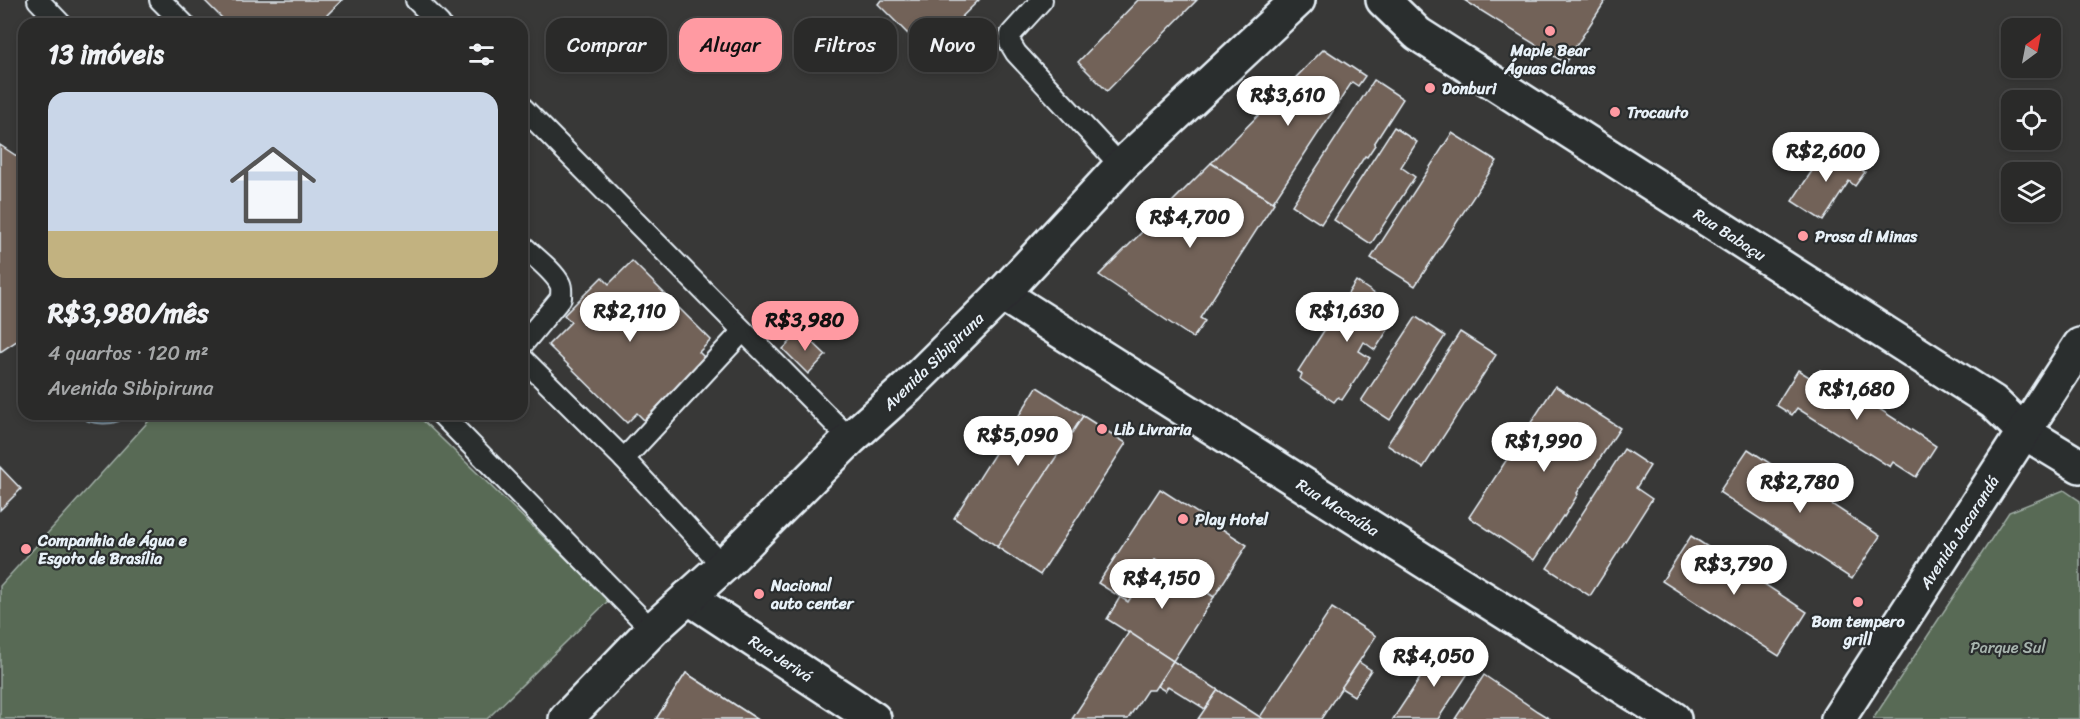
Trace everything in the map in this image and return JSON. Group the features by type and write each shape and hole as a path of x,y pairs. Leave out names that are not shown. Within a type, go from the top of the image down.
{"street":[{"name":"Avenida Sibipiruna","path":"566,719 652,630 723,566 850,439 908,387 1002,294 1121,166 1298,0"},
{"name":"Rua Babaçu","path":"1383,0 1418,34 1993,402 2024,432 2080,466"},
{"name":"Rua Macaúba","path":"1002,294 1674,719"},
{"name":"Avenida Jacarandá","path":"1838,719 2080,345"},
{"name":"Rua Jerivá","path":"688,597 874,719"}],"lane":[{"path":"38,0 55,18"},
{"path":"160,0 178,18"},
{"path":"416,0 434,18"},
{"path":"1042,0 1011,34 1010,43 1016,53 1121,166"},
{"path":"528,113 850,439"},
{"path":"528,251 556,278 562,291 561,298 528,338"},
{"path":"624,459 743,331"},
{"path":"528,364 624,459 723,566"},
{"path":"447,420 652,630"}],"green space":[{"path":"150,420 422,420 609,600 487,719 0,719 0,586"},
{"name":"Parque Sul","path":"2064,490 2080,501 2080,719 1873,719 2009,512"}],"water":[{"path":"86,420 122,420 103,424"}],"building":[{"path":"204,0 342,0 324,18 222,18"},
{"path":"881,0 979,0 961,18 909,18 909,35 897,23 897,18 892,18 878,4"},
{"path":"1138,0 1197,0 1107,91 1078,62"},
{"name":"Maple Bear Águas Claras","path":"1464,0 1606,0 1565,63"},
{"path":"1324,49 1365,76 1358,86 1352,82 1273,202 1211,163"},
{"path":"1374,80 1403,99 1375,145 1367,157 1365,156 1321,224 1292,205"},
{"path":"1394,127 1417,142 1401,167 1415,177 1371,244 1334,220"},
{"path":"1452,133 1497,161 1415,286 1371,258"},
{"path":"0,145 18,157 18,340 0,352"},
{"path":"1819,146 1865,172 1855,186 1849,181 1823,221 1792,201 1818,162 1811,157"},
{"path":"1211,163 1274,203 1200,318 1205,321 1193,338 1099,275"},
{"path":"632,261 711,340 699,352 705,358 695,370 644,420 637,413 627,423 548,345 571,322 564,315 602,277 609,284"},
{"path":"1356,281 1400,311 1375,350 1364,342 1359,351 1370,358 1342,400 1338,397 1334,402 1300,379 1302,374 1298,371"},
{"path":"1416,317 1445,336 1390,420 1361,401"},
{"path":"801,331 826,355 808,374 783,349"},
{"path":"1460,332 1496,355 1423,468 1387,445"},
{"path":"1798,370 1814,380 1820,370 1936,446 1916,477 1893,462 1890,467 1797,408 1792,415 1776,405"},
{"path":"1555,386 1620,428 1534,560 1469,517"},
{"path":"1037,387 1083,416 998,547 954,518"},
{"path":"1083,416 1126,443 1040,575 997,547"},
{"path":"1624,449 1650,466 1636,488 1652,499 1590,596 1547,568"},
{"path":"1748,449 1880,536 1852,579 1719,492"},
{"path":"0,467 21,489 0,510"},
{"path":"1160,489 1247,545 1214,597 1155,560 1128,602 1098,583"},
{"path":"1691,536 1807,612 1779,656 1662,581"},
{"path":"1155,560 1214,597 1173,661 1107,619 1120,597 1128,602"},
{"path":"1332,608 1376,636 1321,719 1263,719 1260,717"},
{"path":"1129,632 1173,661 1154,690 1147,690 1128,719 1072,719"},
{"path":"1440,648 1471,669 1438,719 1393,719"},
{"path":"1173,661 1218,690 1205,709 1168,686 1165,691 1157,686"},
{"path":"1359,662 1371,670 1354,696 1341,688"},
{"path":"686,673 757,719 656,719"},
{"path":"686,673 757,719 656,719"},
{"path":"1484,675 1537,711 1550,719 1455,719"},
{"path":"1218,690 1260,717 1263,719 1198,719"}],"place":[{"name":"Maple Bear Águas Claras","path":"1550,31"},
{"name":"Donburi","path":"1430,88"},
{"name":"Trocauto","path":"1615,112"},
{"name":"Prosa di Minas","path":"1803,236"},
{"name":"Lib Livraria","path":"1102,429"},
{"name":"Play Hotel","path":"1183,519"},
{"name":"Companhia de Água e Esgoto de Brasília","path":"26,549"},
{"name":"Nacional auto center","path":"759,594"},
{"name":"Bom tempero grill","path":"1858,602"}]}
